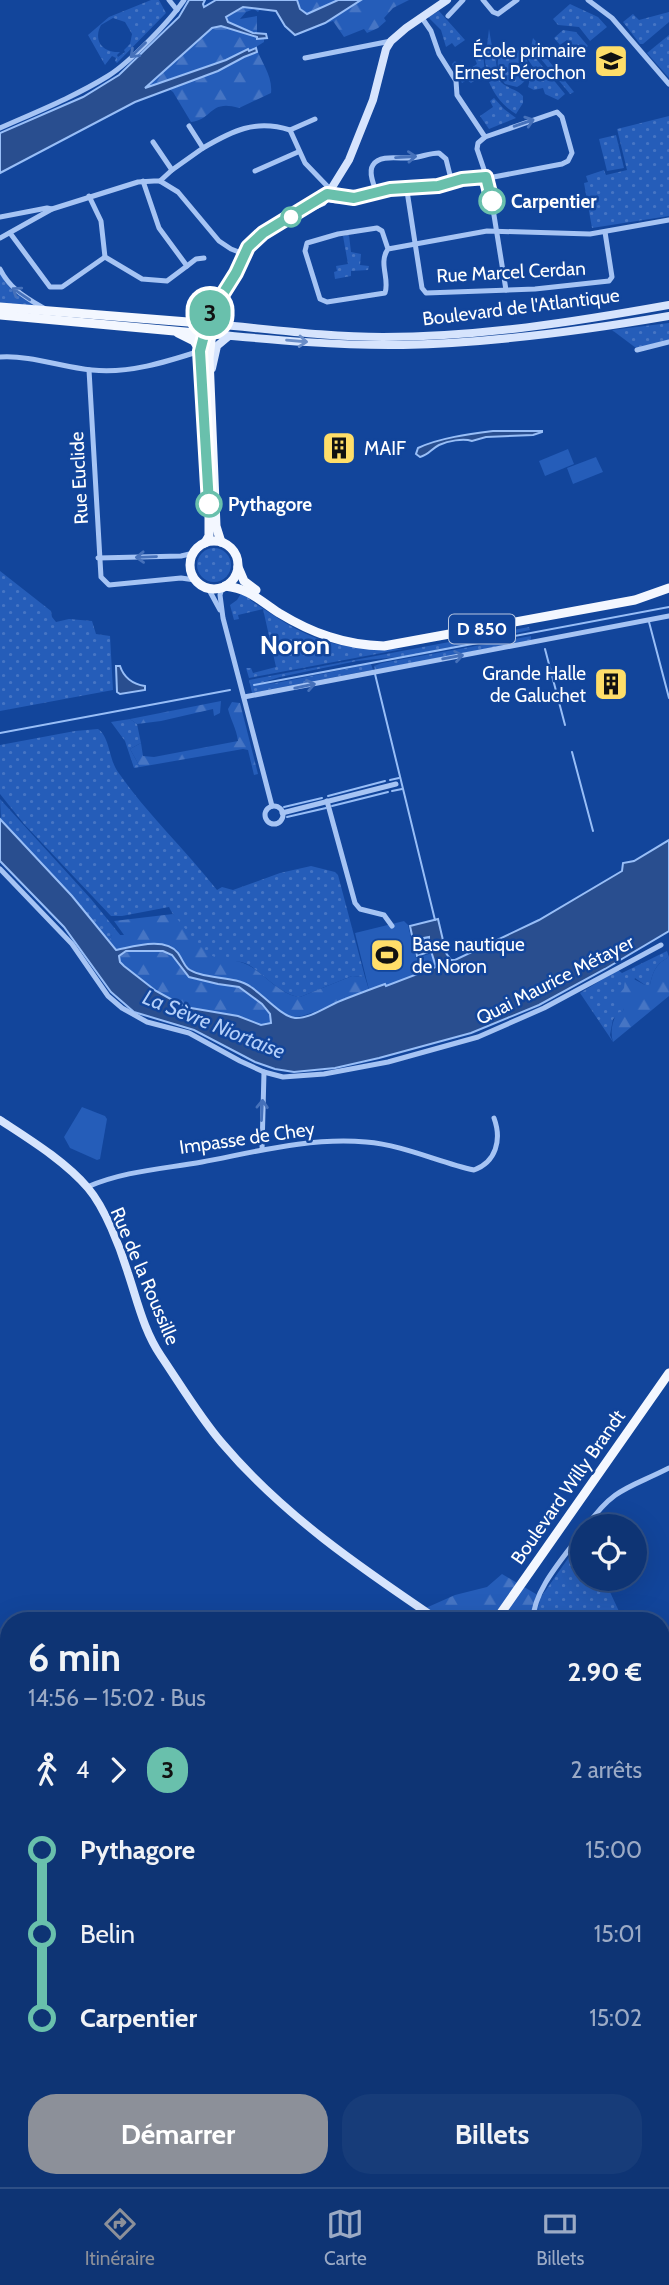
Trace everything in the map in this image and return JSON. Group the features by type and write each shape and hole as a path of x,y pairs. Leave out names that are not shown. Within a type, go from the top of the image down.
{"main road":[{"name":"Boulevard de l'Atlantique","path":"0,307 209,329"},
{"name":"Boulevard de l'Atlantique","path":"0,315 174,331 209,329"},
{"path":"205,542 221,542 234,551 238,567 234,579 223,587 208,588 195,580 190,566 194,553 209,534 200,351 209,329"},
{"path":"209,329 216,526 221,542"},
{"path":"174,331 194,341 200,351"},
{"name":"D 850","path":"238,567 247,583 296,622"},
{"name":"D 850","path":"223,587 246,590 317,634 362,645 395,645 635,600 669,588"},
{"name":"Boulevard Willy Brandt","path":"502,1612 669,1373"}],"street":[{"path":"169,0 177,10"},
{"path":"0,128 109,76 184,0"},
{"path":"209,329 222,294 248,247 263,233 302,211 328,191 349,160 373,100 386,49 391,41 447,0"},
{"path":"448,16 463,0"},
{"path":"483,0 498,14 517,0"},
{"path":"588,0 612,18 669,84"},
{"path":"422,18 431,31 439,54 456,81 457,95 485,136"},
{"path":"305,58 391,41"},
{"path":"427,187 451,180 486,177 568,161 573,150 562,117 553,113 485,136 478,143 477,149 486,177 506,290"},
{"path":"160,181 203,148 249,126 265,124 290,130 315,120"},
{"path":"189,126 203,148"},
{"path":"290,130 298,152 334,201 443,185 462,179"},
{"path":"153,142 172,170"},
{"path":"255,171 298,152"},
{"path":"378,193 371,172 372,166 379,161 396,157 410,158 439,153 446,159 451,180"},
{"path":"0,239 52,209 142,181 160,181 188,202 220,241 244,254"},
{"path":"142,181 159,228 187,266"},
{"name":"Rue Marcel Cerdan","path":"409,190 424,292 506,290 609,281 612,277 605,232"},
{"path":"89,196 102,223 105,257"},
{"path":"0,217 52,209"},
{"path":"388,249 487,232 583,234 669,220"},
{"path":"377,228 382,231 388,249 383,258 387,288 385,293 327,302 320,299 305,251 307,243 338,234 377,228"},
{"path":"10,233 50,287 62,287 105,257"},
{"path":"105,257 139,278 162,281 170,279 196,259 204,258"},
{"path":"0,269 18,293 51,312"},
{"path":"209,329 222,294"},
{"name":"Boulevard de l'Atlantique","path":"209,329 232,326 349,336 426,337 544,326 669,305"},
{"path":"218,310 222,318 232,326"},
{"name":"Boulevard de l'Atlantique","path":"209,329 229,335 349,344 414,345 510,338 669,316"},
{"path":"210,376 216,347 229,335"},
{"path":"637,351 669,342"},
{"path":"0,357 22,357 106,371 152,365 200,351"},
{"name":"Rue Euclide","path":"89,370 92,424 90,452 101,577 106,584 181,578 195,580"},
{"path":"92,424 101,424"},
{"path":"95,493 104,492"},
{"path":"99,558 194,553"},
{"path":"223,587 220,594 223,618 272,806"},
{"path":"208,588 223,618"},
{"path":"244,697 669,616"},
{"path":"282,813 396,784"},
{"path":"327,801 355,903 360,909 384,915 393,926"},
{"path":"272,806 266,811 265,817 268,821 279,821 282,813"},
{"path":"272,806 279,808 282,813"},
{"name":"Quai Maurice Métayer","path":"0,869 72,944 108,996 121,1008 147,1022 189,1033 264,1072 294,1078 388,1062 478,1037 544,1008 661,945"},
{"path":"262,1149 264,1072"},
{"name":"Impasse de Chey","path":"87,1187 138,1171 262,1149 364,1142 410,1150 474,1170 485,1165 495,1154 497,1133 494,1118"},
{"name":"Rue de la Roussille","path":"0,1120 35,1143 87,1187 98,1203 122,1257 152,1342 220,1442 326,1542 427,1612"},
{"path":"595,1514 612,1496 669,1468"},
{"path":"534,1612 542,1590 570,1550"}],"green space":[{"path":"151,0 159,0 166,13 117,63 112,56 105,65 88,35 109,17","holes":["113,18 125,22 132,34 130,44 118,57 120,52 104,48 98,36 101,25"]},
{"path":"238,0 409,0 393,8 384,18 386,21 378,28 367,33 364,29 344,37 333,21 295,35 277,11 261,8 258,12 254,9 246,12 240,19 257,16 257,39 264,39 264,42 256,47 268,75 271,93 239,108 222,106 204,118 191,122 173,92 161,83 142,90 141,85"},
{"path":"570,4 598,17 607,27 590,41 579,27 558,25 553,19"},
{"path":"439,11 465,40 455,47 452,43 446,47 441,30 428,17"},
{"path":"669,12 669,22 643,44 640,44 623,22 633,14 639,20"},
{"path":"489,29 492,47 498,51 498,76 489,80 485,62"},
{"path":"563,30 576,32 588,46 582,51 580,48 576,50 567,40 560,45 554,38"},
{"path":"669,35 669,78 647,53"},
{"path":"533,38 574,92 570,94 531,47"},
{"path":"525,45 565,94 558,100 545,94 543,88 534,90 528,87 533,67 521,49"},
{"path":"507,47 521,52 528,63 527,76 517,87 505,84 498,70 498,59"},
{"path":"483,53 485,74 471,83 467,80 462,83 452,64 455,61 464,73 477,64 475,59"},
{"path":"498,79 523,96 523,103 516,114 503,104 491,87 489,82"},
{"path":"494,98 516,118 489,129 480,116 493,107 490,101"},
{"path":"669,116 669,216 592,228 584,183 588,182 586,176 604,170 606,175 627,170 617,129"},
{"path":"616,135 624,168 607,171 599,139"},
{"path":"349,235 351,252 361,254 360,265 369,266 368,270 351,271 351,276 335,279 336,266 348,264 343,236"},
{"path":"0,273 16,293 38,307 0,304"},
{"path":"669,323 669,340 636,348 612,330"},
{"path":"568,449 574,464 545,476 539,461"},
{"path":"596,457 603,472 573,484 567,468"},
{"path":"214,548 226,553 231,565 226,577 214,582 202,577 197,565 202,553"},
{"path":"0,571 51,611 56,622 69,619 92,621 96,634 110,636 113,690 0,711"},
{"path":"242,592 289,625 320,639 350,647 403,649 249,678 246,668 251,668 253,673 276,667 263,609 238,615 239,619 234,620 230,605"},
{"path":"529,627 530,630 407,656 357,661 280,677 254,685 371,664 373,670 252,693 249,680"},
{"path":"531,636 531,640 375,670 374,666 382,663"},
{"path":"221,701 220,713 214,716 213,709 137,724 130,719"},
{"path":"232,702 240,703 258,774 254,775 248,750 243,749 140,767 130,749 141,743 143,756 154,757 238,741 228,709"},
{"path":"130,719 137,724 141,743 130,749 140,767 134,768 125,741 111,722"},
{"path":"98,729 105,737 115,767 129,787 217,890 222,887 233,890 280,873 311,866 335,872 365,977 352,976 300,997 280,989 249,965 217,959 211,955 190,936 169,907 111,916 24,824 0,794 0,745"},
{"path":"0,799 121,936 112,935 109,940 1,819"},
{"path":"173,914 211,955 248,965 293,995 300,997 352,976 365,977 369,990 318,1011 293,1017 281,1012 246,983 196,973 173,949 166,946 140,945 116,950 109,940 112,935 124,935 114,921"},
{"name":"Base nautique de Noron","path":"404,921 408,925 416,958 432,953 436,967 369,990 355,933"},
{"path":"126,951 163,951 172,955 189,977 239,986 262,1004 270,1014 272,1023 261,1025 238,1016 185,1007 156,991 124,966 119,956"},
{"path":"667,951 669,957 656,968 650,985 645,985 635,978 623,1011 613,1019 610,1035 613,1042 580,993 618,970 622,973"},
{"path":"669,957 669,996 613,1042 614,1020 624,1007 617,1001 617,997 624,988 625,979 630,977 650,985 656,968"},
{"path":"82,1107 107,1119 100,1159 97,1160 70,1148 64,1137"},
{"path":"570,1556 570,1591 610,1591 619,1612 538,1612 541,1597"},
{"path":"502,1574 541,1597 538,1612 419,1611 455,1595 487,1587"}],"water":[{"path":"189,0 205,0 204,7 216,0 297,0 300,9 307,14 338,0 361,0 325,23 295,35 285,26 276,11 243,7 226,17 228,22 253,33 266,34 267,38 257,39 221,26 212,28 145,88 226,60 248,49 249,51 256,48 257,52 218,71 135,102 0,173 0,133 83,97 119,75 179,17"},
{"path":"493,431 542,432 533,435 486,437 472,441 456,440 439,445 423,456 416,454 418,448 435,442"},
{"path":"116,666 120,666 129,680 145,686 145,690 120,694 117,692"},
{"name":"La Sèvre Niortaise","path":"0,819 72,896 116,950 148,944 165,945 178,953 191,970 245,984 284,1014 295,1018 307,1016 339,1001 436,967 431,951 417,956 414,942 429,937 413,940 410,926 438,919 446,953 451,960 455,960 539,920 622,871 623,863 634,861 669,840 669,931 539,1005 471,1033 335,1068 294,1072 255,1062 194,1030 134,1012 111,992 64,927 0,861","holes":["126,951 163,951 172,955 189,977 239,987 262,1004 270,1014 271,1023 261,1025 238,1016 185,1007 156,991 120,962 119,956"]}],"waterway":[{"path":"254,685 669,607"},
{"path":"649,622 669,698"},
{"path":"545,649 565,725"},
{"path":"375,674 435,920"},
{"path":"0,733 230,690"},
{"path":"572,752 593,831"},
{"path":"390,780 399,778"},
{"path":"328,796 385,781"},
{"path":"392,791 402,789"},
{"path":"332,806 388,792"},
{"path":"284,807 322,798"},
{"path":"287,817 326,808"}],"bus line":[{"name":"3","path":"209,504 200,351 206,323 214,305 236,273 251,243 327,194 354,198 390,189 438,186 462,179 486,177 492,201"}],"place":[{"name":"École primaire Ernest Pérochon","path":"611,61"},
{"name":"Carpentier","path":"492,201"},
{"name":"MAIF","path":"339,448"},
{"name":"Pythagore","path":"209,504"},
{"name":"Grande Halle de Galuchet","path":"611,684"},
{"name":"Base nautique de Noron","path":"387,955"}],"district":[{"name":"Noron","path":"295,645"}]}
